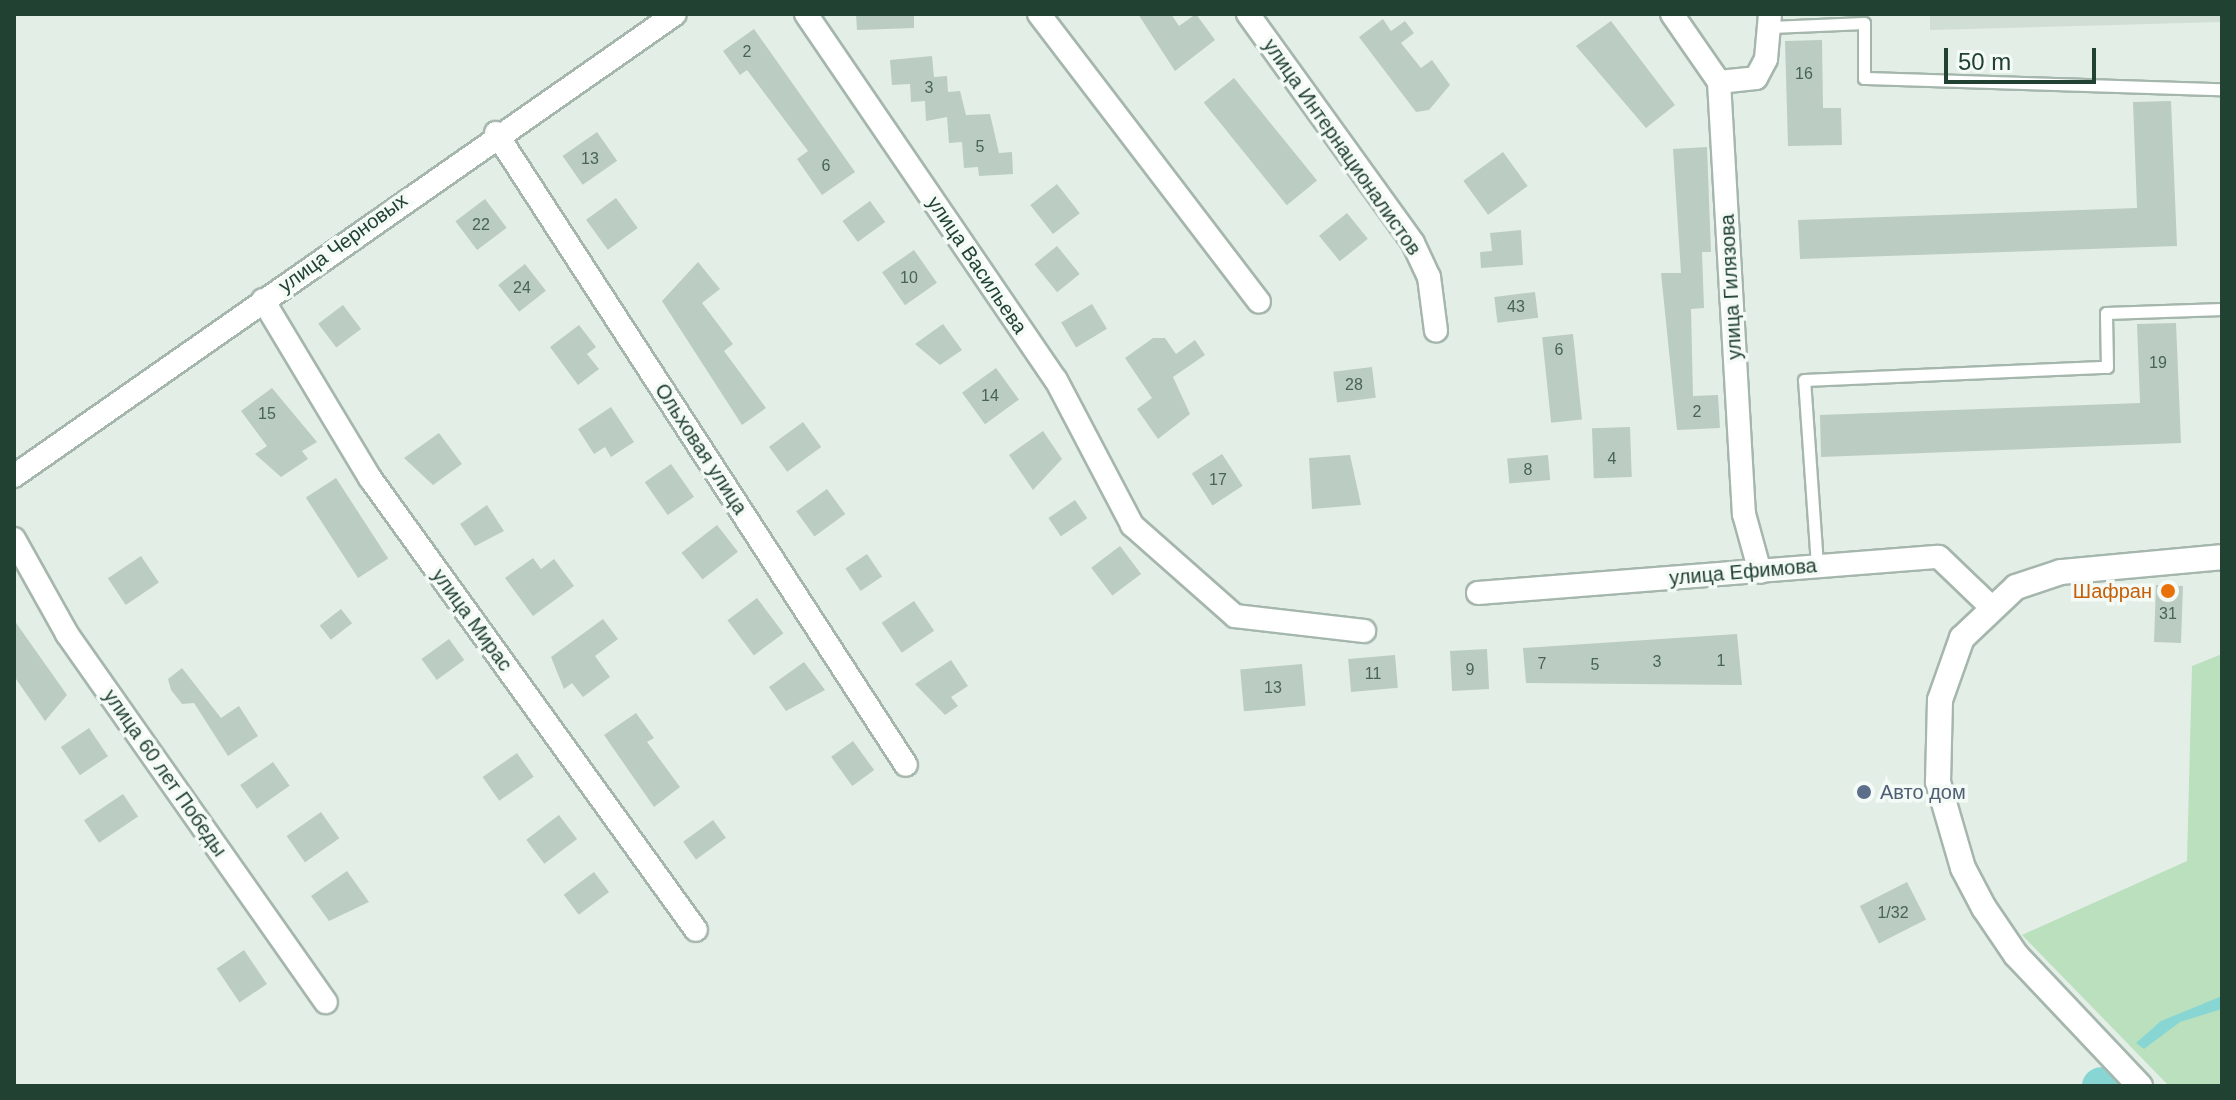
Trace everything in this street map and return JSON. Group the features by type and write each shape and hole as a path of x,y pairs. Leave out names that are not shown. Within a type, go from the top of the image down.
{"street":[{"name":"улица Черновых","path":"14,476 496,133 675,14"},
{"name":"улица Васильева","path":"806,14 1056,380 1132,525 1235,616 1364,631"},
{"path":"1039,14 1259,302"},
{"name":"улица Интернационалистов","path":"1248,14 1413,243 1429,277 1436,331"},
{"path":"1672,14 1719,82 1756,78 1770,20"},
{"name":"улица Гилязова","path":"1719,82 1744,514 1760,572"},
{"name":"Ольховая улица","path":"496,133 906,765"},
{"name":"улица Мирас","path":"263,300 370,478 696,930"},
{"name":"улица 60 лет Победы","path":"14,539 67,634 326,1002"},
{"name":"улица Ефимова","path":"1478,593 1939,557 1989,605"},
{"path":"2140,1086 2084,1031 1984,908 1941,794 1936,737 1949,664 1989,605 2053,573 2222,557"}],"lane":[{"path":"1770,20 1864,23 1864,78 2222,89"},
{"path":"1817,565 1804,380 2107,367 2106,313 2222,309"}],"shaded area":[{"path":"1930,14 2222,14 2222,22 1930,30"}],"green space":[{"path":"2222,654 2222,1086 2169,1086 2022,935 2187,861 2192,666"}],"water":[{"path":"2222,996 2222,1009 2180,1022 2144,1049 2136,1043 2161,1021"}],"building":[{"path":"856,14 914,14 914,28 857,30"},
{"path":"1138,14 1171,14 1179,26 1196,14 1215,40 1175,71"},
{"path":"1383,19 1391,31 1405,21 1414,33 1401,43 1421,68 1432,60 1450,85 1429,110 1416,112 1359,37"},
{"path":"1611,21 1675,105 1646,128 1576,46"},
{"path":"754,29 855,172 822,195 797,159 808,151 747,70 740,75 723,51"},
{"path":"1822,40 1823,108 1841,108 1842,145 1788,146 1785,41"},
{"path":"932,56 934,77 947,76 948,92 960,91 966,115 990,114 999,153 1012,152 1013,174 979,176 978,167 964,168 962,142 949,143 947,117 926,121 925,101 911,102 910,84 892,85 890,60"},
{"path":"1234,78 1317,181 1287,205 1204,103"},
{"path":"2171,101 2177,246 1800,259 1798,220 2137,208 2133,102"},
{"path":"597,132 617,161 583,185 563,156"},
{"path":"1707,147 1711,252 1702,252 1704,308 1691,309 1693,396 1718,395 1720,428 1677,430 1661,273 1681,273 1673,149"},
{"path":"1503,152 1528,186 1488,215 1463,181"},
{"path":"1057,184 1080,213 1053,234 1030,205"},
{"path":"616,198 638,228 608,250 586,220"},
{"path":"485,199 507,228 477,250 455,221"},
{"path":"870,201 885,222 858,242 842,221"},
{"path":"1347,213 1368,239 1340,261 1319,236"},
{"path":"1521,230 1523,265 1481,268 1480,252 1492,251 1490,233"},
{"path":"1057,246 1080,274 1057,292 1034,264"},
{"path":"914,250 937,283 905,305 882,272"},
{"path":"698,262 720,289 702,303 733,344 724,351 766,408 742,425 662,301"},
{"path":"525,264 546,291 519,312 498,285"},
{"path":"1535,292 1538,318 1497,323 1494,297"},
{"path":"1092,304 1107,329 1076,347 1061,323"},
{"path":"343,305 361,329 336,348 318,324"},
{"path":"2176,323 2181,443 1821,457 1820,415 2140,403 2137,324"},
{"path":"943,324 962,350 940,365 915,344"},
{"path":"579,325 596,347 587,354 599,369 578,385 550,347"},
{"path":"1573,334 1582,420 1551,423 1542,337"},
{"path":"1153,338 1165,338 1176,354 1195,340 1205,355 1173,377 1190,414 1158,439 1137,409 1152,398 1125,358"},
{"path":"1372,367 1376,398 1337,403 1333,372"},
{"path":"996,368 1019,400 985,424 962,393"},
{"path":"272,388 317,442 302,451 308,459 281,477 255,454 267,446 241,411"},
{"path":"611,407 634,442 611,457 605,447 594,454 578,429"},
{"path":"803,422 821,447 787,472 769,447"},
{"path":"1630,427 1632,477 1594,478 1592,428"},
{"path":"1043,431 1062,459 1033,490 1009,455"},
{"path":"439,433 462,464 433,485 404,458"},
{"path":"1222,454 1243,486 1213,505 1192,474"},
{"path":"1350,455 1361,505 1312,509 1309,458"},
{"path":"1548,455 1550,480 1509,483 1507,459"},
{"path":"671,464 694,497 668,515 645,482"},
{"path":"336,478 388,559 358,578 306,498"},
{"path":"827,489 845,514 814,536 796,511"},
{"path":"1075,500 1087,518 1061,536 1048,518"},
{"path":"487,505 504,531 475,546 460,524"},
{"path":"717,525 738,552 702,579 682,553"},
{"path":"1120,546 1141,574 1112,596 1091,568"},
{"path":"867,554 882,576 861,591 845,569"},
{"path":"141,556 159,583 126,605 108,578"},
{"path":"533,558 541,569 554,559 574,586 533,616 505,578"},
{"path":"2156,585 2183,586 2181,643 2154,642"},
{"path":"757,598 783,633 754,655 727,620"},
{"path":"914,601 934,631 902,653 882,623"},
{"path":"341,609 352,623 331,640 320,626"},
{"path":"603,619 618,639 595,656 610,677 583,697 572,683 564,689 551,657"},
{"path":"14,620 67,695 45,721 14,676"},
{"path":"1737,634 1742,685 1526,683 1523,648"},
{"path":"449,639 464,660 437,680 421,659"},
{"path":"1487,649 1489,689 1452,691 1450,651"},
{"path":"1395,655 1398,688 1351,692 1348,659"},
{"path":"951,660 968,686 951,697 958,706 945,715 915,684"},
{"path":"804,662 825,690 786,711 769,687"},
{"path":"1302,664 1306,706 1244,711 1240,669"},
{"path":"182,668 221,718 239,706 258,736 228,756 194,703 182,704 171,690 168,679"},
{"path":"636,713 654,738 647,742 680,787 654,807 604,735"},
{"path":"89,728 108,756 80,775 61,747"},
{"path":"853,741 874,770 852,786 831,757"},
{"path":"517,753 534,777 499,801 483,777"},
{"path":"273,762 290,786 257,809 240,785"},
{"path":"123,794 138,816 99,843 84,820"},
{"path":"321,812 339,838 305,862 287,836"},
{"path":"559,815 577,839 544,864 526,840"},
{"path":"713,820 726,838 696,860 683,842"},
{"path":"347,871 369,902 329,921 311,896"},
{"path":"594,872 609,892 579,915 564,895"},
{"path":"1907,882 1926,919 1879,943 1860,906"},
{"path":"244,950 267,984 240,1002 217,968"}],"place":[{"name":"Шафран","path":"2168,591"},
{"name":"Авто дом","path":"1864,792"}]}
